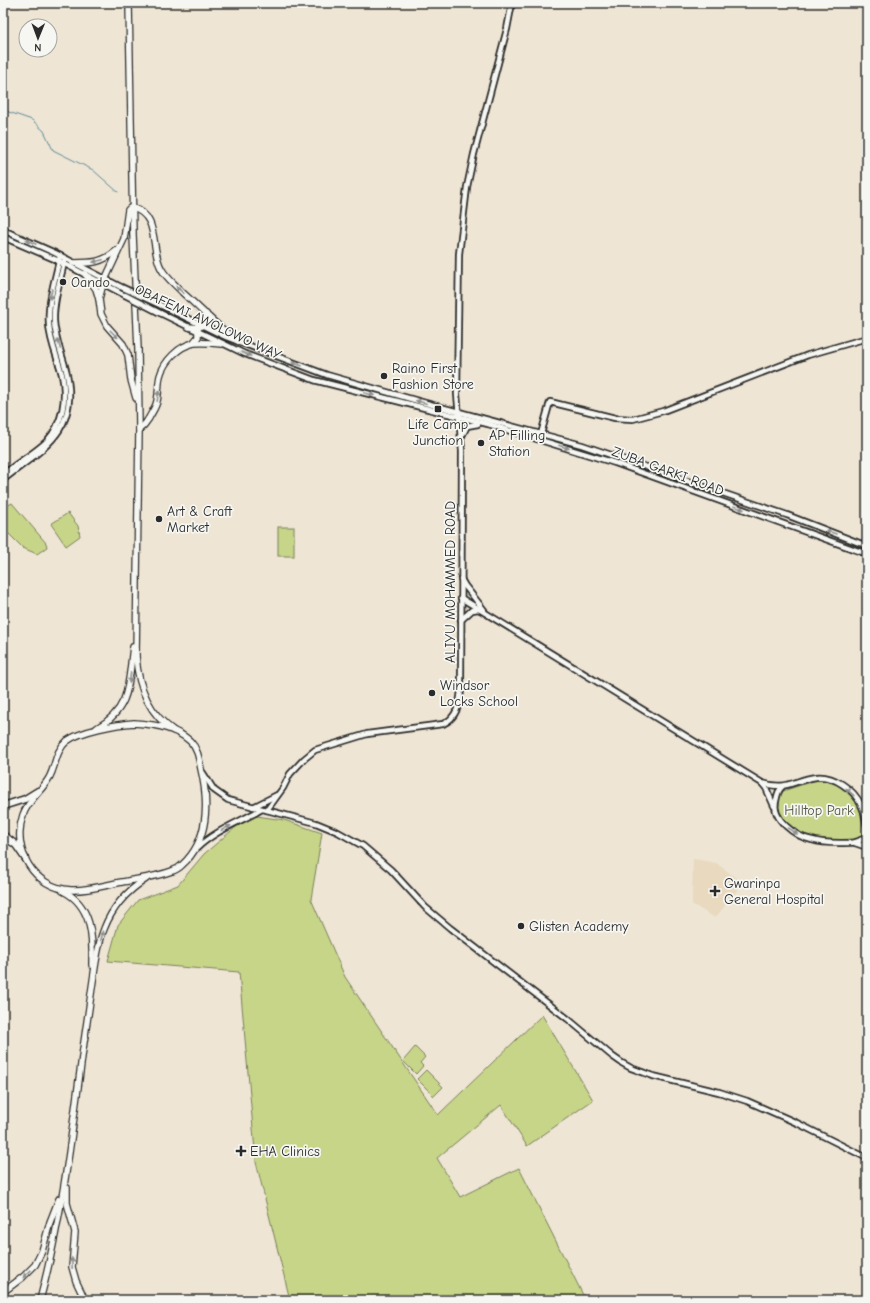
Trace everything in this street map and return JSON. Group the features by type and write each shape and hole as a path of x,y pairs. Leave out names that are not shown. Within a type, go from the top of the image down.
{"highway":[{"path":"3,806 25,799 38,791"},
{"path":"3,835 16,845 25,858"}],"main road":[{"path":"128,3 139,429 136,625 137,668 141,687 154,713 174,731"},
{"path":"99,299 104,281 125,233 128,210 133,208"},
{"path":"133,208 143,214 151,223 154,234 156,258 164,273 228,335 241,343"},
{"path":"73,262 98,262 110,256 119,248"},
{"path":"85,274 93,284 99,299 101,314 107,326 123,344 128,355 131,380 138,402"},
{"path":"188,327 199,327 206,322 206,314"},
{"path":"193,344 196,340 199,327"},
{"path":"139,429 145,425 155,407 160,376 166,363 176,353 193,344 206,342 222,344"},
{"path":"90,732 110,718 126,697 136,625"},
{"path":"40,1300 50,1262 64,1188 92,988 103,930 117,905 132,890 146,879 168,873 178,868 194,850 202,832 206,810 202,772 194,746 184,736 174,731 154,725 134,723 115,725 71,738 63,745 57,755 50,776 29,803 22,820 20,834 25,858 33,872 44,882 58,888 76,899 88,918 93,945 92,988"},
{"path":"58,888 72,890 85,889 156,876"},
{"path":"68,1162 67,1198 75,1232 72,1267 76,1281 85,1300"},
{"path":"3,1292 23,1277 35,1265 42,1251 50,1222 64,1188"}],"street":[{"name":"ALIYU MOHAMMED ROAD","path":"278,795 290,774 300,762 315,750 367,734 438,725 449,721 457,709 460,696 461,620 461,438 457,392 459,254 463,218 474,154 507,29 512,3"},
{"name":"OBAFEMI AWOLOWO WAY","path":"3,230 60,256 64,261 85,274 121,286 160,305 199,327 222,344 258,359 314,380 459,418"},
{"name":"OBAFEMI AWOLOWO WAY","path":"3,237 59,261 73,262 125,295 188,327"},
{"path":"3,475 46,441 57,426 62,412 64,384 50,333 48,318 49,305 60,256"},
{"path":"3,480 49,444 57,434 66,415 69,393 68,380 58,344 54,320 56,299 64,261"},
{"name":"OBAFEMI AWOLOWO WAY","path":"199,327 327,375 459,411"},
{"path":"541,434 550,402 614,418 633,419 663,411 808,355 867,338"},
{"name":"ZUBA GARKI ROAD","path":"459,411 582,445 676,476 787,515 867,546"},
{"name":"ZUBA GARKI ROAD","path":"459,418 488,424 615,463 867,554"},
{"path":"461,438 467,426 474,424 488,424"},
{"path":"461,577 469,592 486,613"},
{"path":"461,598 762,783 766,788 776,813 789,828 803,837 824,842 855,843 867,847"},
{"path":"461,620 472,610 479,609"},
{"path":"202,772 210,785 221,796 236,803 264,809 326,827 363,846 387,866 425,907 450,928 622,1063 653,1076 706,1088 747,1101 806,1127 867,1158"},
{"path":"762,783 782,787 816,777 830,778 839,782 848,789 861,803 867,826"},
{"path":"775,809 779,789 782,787"},
{"path":"253,807 278,795"},
{"path":"194,850 209,837 219,831 264,809 278,795"},
{"path":"855,843 862,840 867,834"}],"shaded area":[{"name":"Gwarinpa General Hospital","path":"693,859 716,863 743,883 715,918 692,904"}],"green space":[{"path":"12,503 46,543 47,547 37,554 23,548 3,528 3,508"},
{"path":"68,513 78,526 80,536 66,546 51,524"},
{"path":"278,527 294,527 294,556 278,556"},
{"name":"Hilltop Park","path":"816,780 833,782 848,793 859,805 864,819 865,835 855,842 822,841 807,838 790,827 777,813 776,804 780,792"},
{"path":"250,815 284,820 322,833 311,899 345,977 438,1115 542,1015 593,1100 527,1146 501,1105 437,1158 460,1197 519,1168 582,1293 587,1300 290,1300 256,1162 239,972 108,961 118,925 138,900 178,885 204,854"},
{"path":"415,1047 425,1057 420,1063 423,1066 416,1074 403,1061"},
{"path":"426,1070 443,1087 434,1096 417,1079"}],"waterway":[{"path":"3,110 32,120 44,131 53,150 93,170 118,192"}],"place":[{"name":"Oando","path":"63,282"},
{"name":"Raino First Fashion Store","path":"384,376"},
{"name":"Life Camp Junction","path":"438,409"},
{"name":"AP Filling Station","path":"481,443"},
{"name":"Art & Craft Market","path":"159,519"},
{"name":"Windsor Locks School","path":"432,693"},
{"name":"Gwarinpa General Hospital","path":"715,891"},
{"name":"Glisten Academy","path":"521,926"},
{"name":"EHA Clinics","path":"241,1151"}]}
